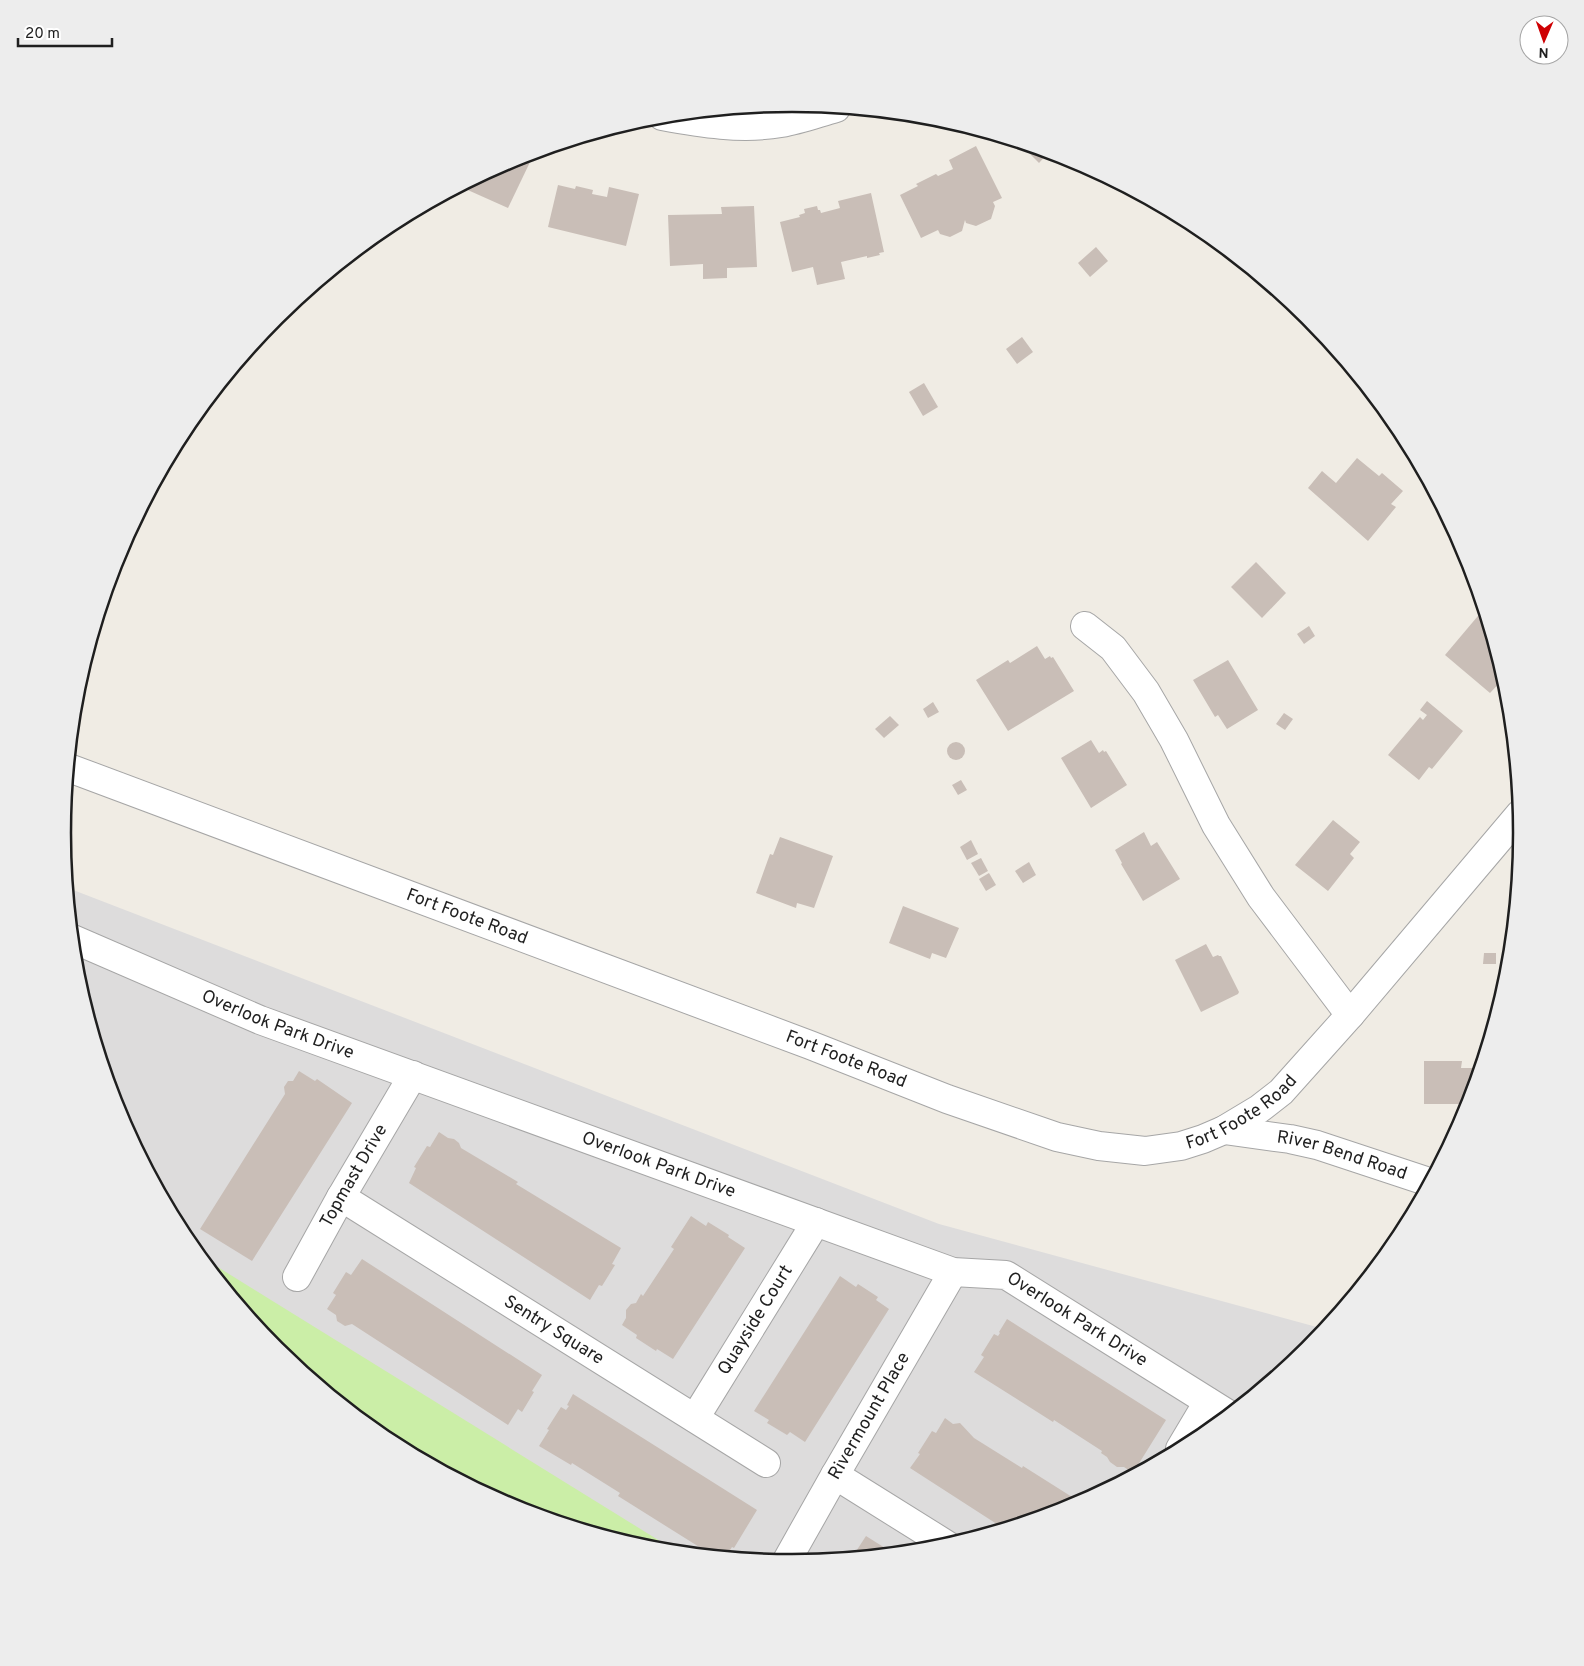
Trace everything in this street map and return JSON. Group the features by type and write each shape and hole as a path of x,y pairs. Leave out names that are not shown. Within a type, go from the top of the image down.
{"street":[{"path":"687,120 722,125 752,126 781,123 817,113"},
{"path":"1085,626 1113,648 1146,692 1174,740 1216,825 1261,897 1350,1015"},
{"name":"Fort Foote Road","path":"74,770 810,1045 947,1099 1057,1137 1099,1146 1144,1151 1181,1146 1224,1130 1259,1109 1281,1092 1350,1015 1513,823"},
{"name":"Overlook Park Drive","path":"80,942 260,1020 953,1272 1006,1275 1218,1408"},
{"name":"Topmast Drive","path":"296,1276 413,1075"},
{"name":"River Bend Road","path":"1224,1130 1290,1139 1317,1145 1423,1180"},
{"name":"Sentry Square","path":"341,1197 766,1463"},
{"name":"Quayside Court","path":"695,1418 816,1222"},
{"name":"Rivermount Place","path":"791,1554 953,1272"},
{"path":"1202,1425 1218,1408"},
{"path":"835,1475 937,1539"}],"shaded area":[{"path":"74,890 939,1224 1317,1327 1267,1375 1231,1405 1152,1457 1068,1499 979,1529 933,1540 886,1548 792,1554 698,1548 651,1540 605,1529 516,1499 432,1457 353,1405 282,1343 220,1272 168,1193 126,1109 96,1020 85,974 77,927"}],"green space":[{"path":"216,1266 661,1542 605,1529 516,1499 432,1457 353,1405 317,1375 282,1343"}],"building":[{"path":"976,146 1002,198 993,202 995,206 991,219 976,226 966,223 965,220 962,231 950,237 940,234 938,230 921,238 900,195 936,174 938,176 953,169 949,160"},
{"path":"1029,153 1043,158 1039,163"},
{"path":"530,162 508,208 468,190"},
{"path":"558,185 575,189 576,186 593,190 592,194 607,197 609,187 639,194 626,246 548,227"},
{"path":"871,193 884,252 879,253 880,255 841,262 845,279 817,285 813,267 792,272 780,222 800,217 799,215 805,213 804,209 817,206 821,213 840,208 838,201"},
{"path":"754,206 757,267 727,268 727,278 703,279 703,264 670,266 668,215 722,214 721,207"},
{"path":"1096,247 1108,261 1090,277 1078,263"},
{"path":"1022,337 1033,352 1017,364 1006,349"},
{"path":"924,383 938,407 923,416 909,392"},
{"path":"1357,458 1379,476 1382,473 1403,491 1391,504 1396,507 1368,541 1308,488 1322,471 1336,483"},
{"path":"1256,562 1286,593 1262,618 1231,587"},
{"path":"1478,615 1497,685 1490,693 1445,655"},
{"path":"1309,626 1315,636 1304,644 1297,634"},
{"path":"1037,646 1045,659 1050,656 1051,658 1053,657 1074,691 1008,731 976,680 1008,660 1010,663"},
{"path":"1228,660 1258,710 1227,729 1218,715 1215,717 1193,680"},
{"path":"1427,701 1463,731 1432,769 1429,767 1419,780 1388,755 1420,717 1423,720 1427,715 1420,710"},
{"path":"933,702 939,712 928,718 923,709"},
{"path":"1284,713 1293,719 1285,730 1276,724"},
{"path":"890,716 899,725 884,738 875,729"},
{"path":"1091,740 1099,753 1103,750 1104,752 1106,751 1127,785 1091,808 1061,758"},
{"path":"956,742 962,745 965,751 962,757 956,760 950,757 947,751 950,745"},
{"path":"961,780 967,790 958,795 952,785"},
{"path":"1333,820 1360,842 1350,854 1354,858 1328,891 1295,865"},
{"path":"1144,832 1151,846 1157,842 1180,879 1143,901 1115,850"},
{"path":"780,837 833,856 814,908 797,903 796,908 756,893 770,854 773,855"},
{"path":"971,840 978,854 967,860 960,847"},
{"path":"981,858 988,871 979,876 971,863"},
{"path":"1029,862 1036,875 1023,883 1015,871"},
{"path":"989,873 996,885 986,891 979,879"},
{"path":"903,906 959,928 946,958 932,953 930,959 889,943"},
{"path":"1206,944 1213,957 1221,956 1239,992 1201,1012 1175,960"},
{"path":"1484,953 1496,953 1496,964 1483,964"},
{"path":"1424,1061 1462,1061 1461,1068 1473,1068 1460,1104 1424,1104"},
{"path":"299,1071 315,1081 317,1079 352,1103 252,1261 200,1229 285,1094 284,1087 288,1081 293,1081"},
{"path":"439,1132 448,1138 454,1139 461,1148 518,1182 516,1184 621,1248 612,1264 615,1265 602,1286 599,1285 590,1300 409,1183 416,1168 414,1167 427,1146 430,1147"},
{"path":"691,1216 706,1226 708,1222 745,1248 673,1359 636,1338 637,1335 622,1325 626,1318 626,1310 631,1304 636,1303 641,1294 643,1296 674,1249 671,1247"},
{"path":"362,1259 542,1375 522,1412 518,1409 508,1425 352,1324 345,1326 337,1321 336,1315 327,1309 336,1295 333,1293 346,1272 351,1275"},
{"path":"840,1276 856,1287 858,1284 878,1297 876,1300 889,1309 805,1442 790,1432 787,1435 767,1423 769,1420 754,1411"},
{"path":"1007,1319 1166,1420 1138,1464 1128,1470 1124,1467 1117,1467 1101,1453 1102,1451 974,1372 984,1357 981,1355 994,1334 998,1336"},
{"path":"573,1394 757,1510 734,1548 732,1547 730,1551 701,1548 618,1496 620,1493 572,1463 571,1465 539,1446 561,1407 566,1410 569,1406 567,1405"},
{"path":"945,1418 953,1424 960,1423 974,1438 1072,1497 996,1524 910,1468 932,1431 936,1433"},
{"path":"866,1536 885,1548 857,1551"}]}
